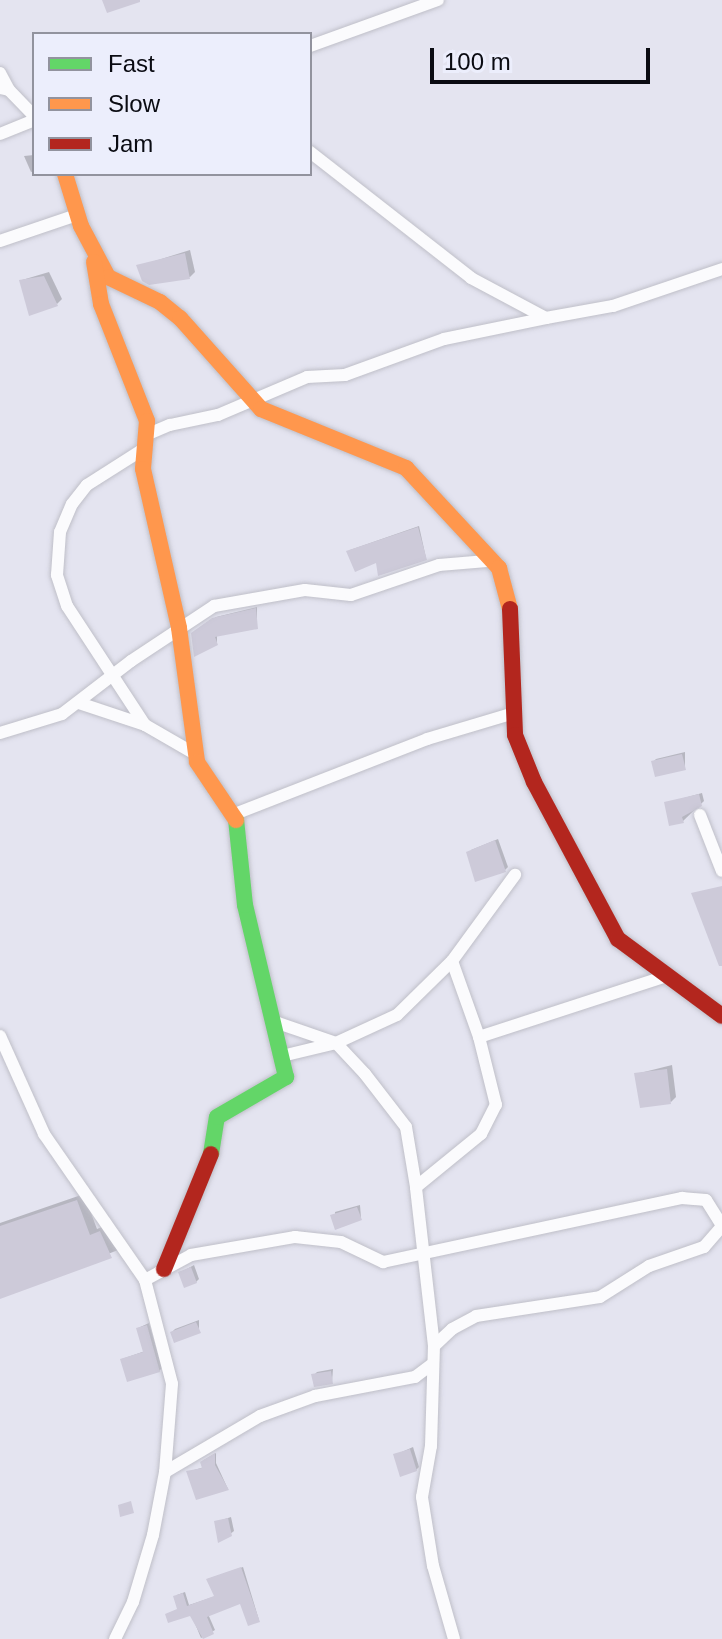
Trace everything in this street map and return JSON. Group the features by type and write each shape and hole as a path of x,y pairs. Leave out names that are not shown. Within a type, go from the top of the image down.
{"street":[{"path":"312,45 438,0"},
{"path":"0,73 5,89 32,116"},
{"path":"0,134 32,119"},
{"path":"312,154 471,278 546,318"},
{"path":"66,176 77,215 103,280 147,421 145,484 179,628 197,762 235,814 245,905 286,1077 217,1117 210,1159 164,1269"},
{"path":"0,241 77,215"},
{"path":"146,435 218,415 307,377 345,375 444,339 613,306 722,269"},
{"path":"103,280 160,302 180,318 250,400 293,426 406,468 487,561 499,568 510,610 514,713 522,759 600,913 618,939 722,1016"},
{"path":"145,725 67,606 57,575 60,532 87,485 142,450 146,435"},
{"path":"0,733 37,724 79,703 114,674 214,606 305,590 351,595 439,565 487,561"},
{"path":"79,703 145,725 197,755"},
{"path":"235,814 427,739 514,713"},
{"path":"700,815 722,871"},
{"path":"282,1056 336,1043 397,1015 452,961 515,875"},
{"path":"416,1187 481,1134 496,1105 479,1037 452,961"},
{"path":"479,1037 667,976"},
{"path":"275,1022 336,1043 406,1127 434,1346 431,1365 431,1446 422,1497 433,1566 454,1639"},
{"path":"0,1036 44,1134 145,1280 172,1384 165,1472 133,1602 115,1639"},
{"path":"145,1280 191,1255 315,1236 383,1262 682,1198 706,1200 722,1226 704,1247 649,1266 600,1297 476,1316 452,1329 434,1346"},
{"path":"165,1472 260,1416 315,1396 415,1377 431,1365"},
{"path":"415,1377 431,1386"}],"building":[{"path":"102,0 140,0 140,2 107,13"},
{"path":"185,253 190,279 149,285 142,281 136,265"},
{"path":"44,276 58,306 29,316 19,280"},
{"path":"418,527 427,560 378,576 376,563 355,572 346,551"},
{"path":"256,608 258,629 215,637 218,645 194,657 191,633 212,618"},
{"path":"682,754 686,770 655,777 651,761"},
{"path":"699,794 702,806 682,817 684,823 669,826 664,802"},
{"path":"495,840 506,872 475,882 466,852"},
{"path":"722,886 722,966 719,966 691,893"},
{"path":"667,1069 671,1104 640,1108 634,1073"},
{"path":"77,1200 90,1235 100,1231 112,1258 0,1299 0,1226"},
{"path":"357,1207 362,1220 335,1230 330,1215"},
{"path":"191,1267 197,1283 184,1288 178,1272"},
{"path":"196,1322 201,1333 174,1343 170,1332"},
{"path":"147,1325 160,1372 127,1382 120,1359 143,1352 136,1328"},
{"path":"331,1371 333,1384 314,1387 311,1374"},
{"path":"410,1449 417,1471 400,1477 393,1454"},
{"path":"215,1453 215,1465 229,1490 196,1500 186,1471 202,1468 200,1462"},
{"path":"131,1501 134,1513 120,1517 118,1505"},
{"path":"228,1518 232,1536 218,1543 214,1521"},
{"path":"241,1567 260,1622 248,1626 240,1604 207,1617 214,1634 203,1639 190,1616 168,1623 165,1614 177,1609 173,1596 183,1593 187,1606 214,1596 206,1579"}],"traffic: fast":[{"path":"211,1154 217,1117 286,1077 245,905 236,820"}],"traffic: slow":[{"path":"66,176 81,226 108,277 160,302 180,318 261,409 406,468 499,568 510,609"},
{"path":"94,262 101,304 147,421 143,469 179,628 197,762 236,820"}],"traffic: jam":[{"path":"510,609 515,735 534,782 618,939 722,1016"},
{"path":"164,1269 211,1154"}]}
